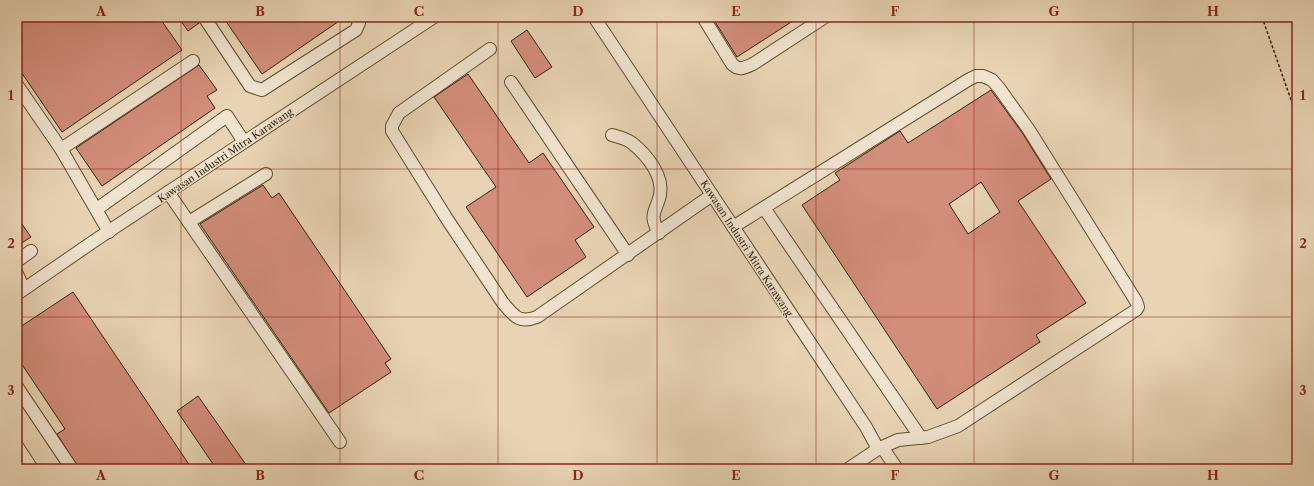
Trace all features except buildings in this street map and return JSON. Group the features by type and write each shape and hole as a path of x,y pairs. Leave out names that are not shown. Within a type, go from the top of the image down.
{"street":[{"path":"204,17 250,86 262,90 356,30 359,23 356,17"},
{"name":"Kawasan Industri Mitra Karawang","path":"21,292 168,192 434,17"},
{"name":"Kawasan Industri Mitra Karawang","path":"594,17 880,448 897,469"},
{"path":"702,17 735,68 741,69 753,64 825,17"},
{"path":"490,49 399,113 392,126 395,137 503,303 512,314 520,319 531,320 628,255 712,195"},
{"path":"61,149 193,61"},
{"path":"733,227 976,76 983,76 992,80 1029,130 1136,301 1137,308 958,426 940,434 921,438 898,440 880,448 848,469"},
{"path":"510,82 628,255"},
{"path":"17,85 61,149 109,232"},
{"path":"96,209 228,116 244,142"},
{"path":"612,135 632,143 655,170 660,180 660,196 653,213 654,224 659,233"},
{"path":"189,222 266,174"},
{"path":"168,192 340,442"},
{"path":"764,208 921,438"},
{"path":"17,261 31,251"},
{"path":"17,274 21,292"},
{"path":"17,386 72,469"},
{"path":"17,446 32,469"}],"path":[{"path":"1262,17 1297,117"}]}
